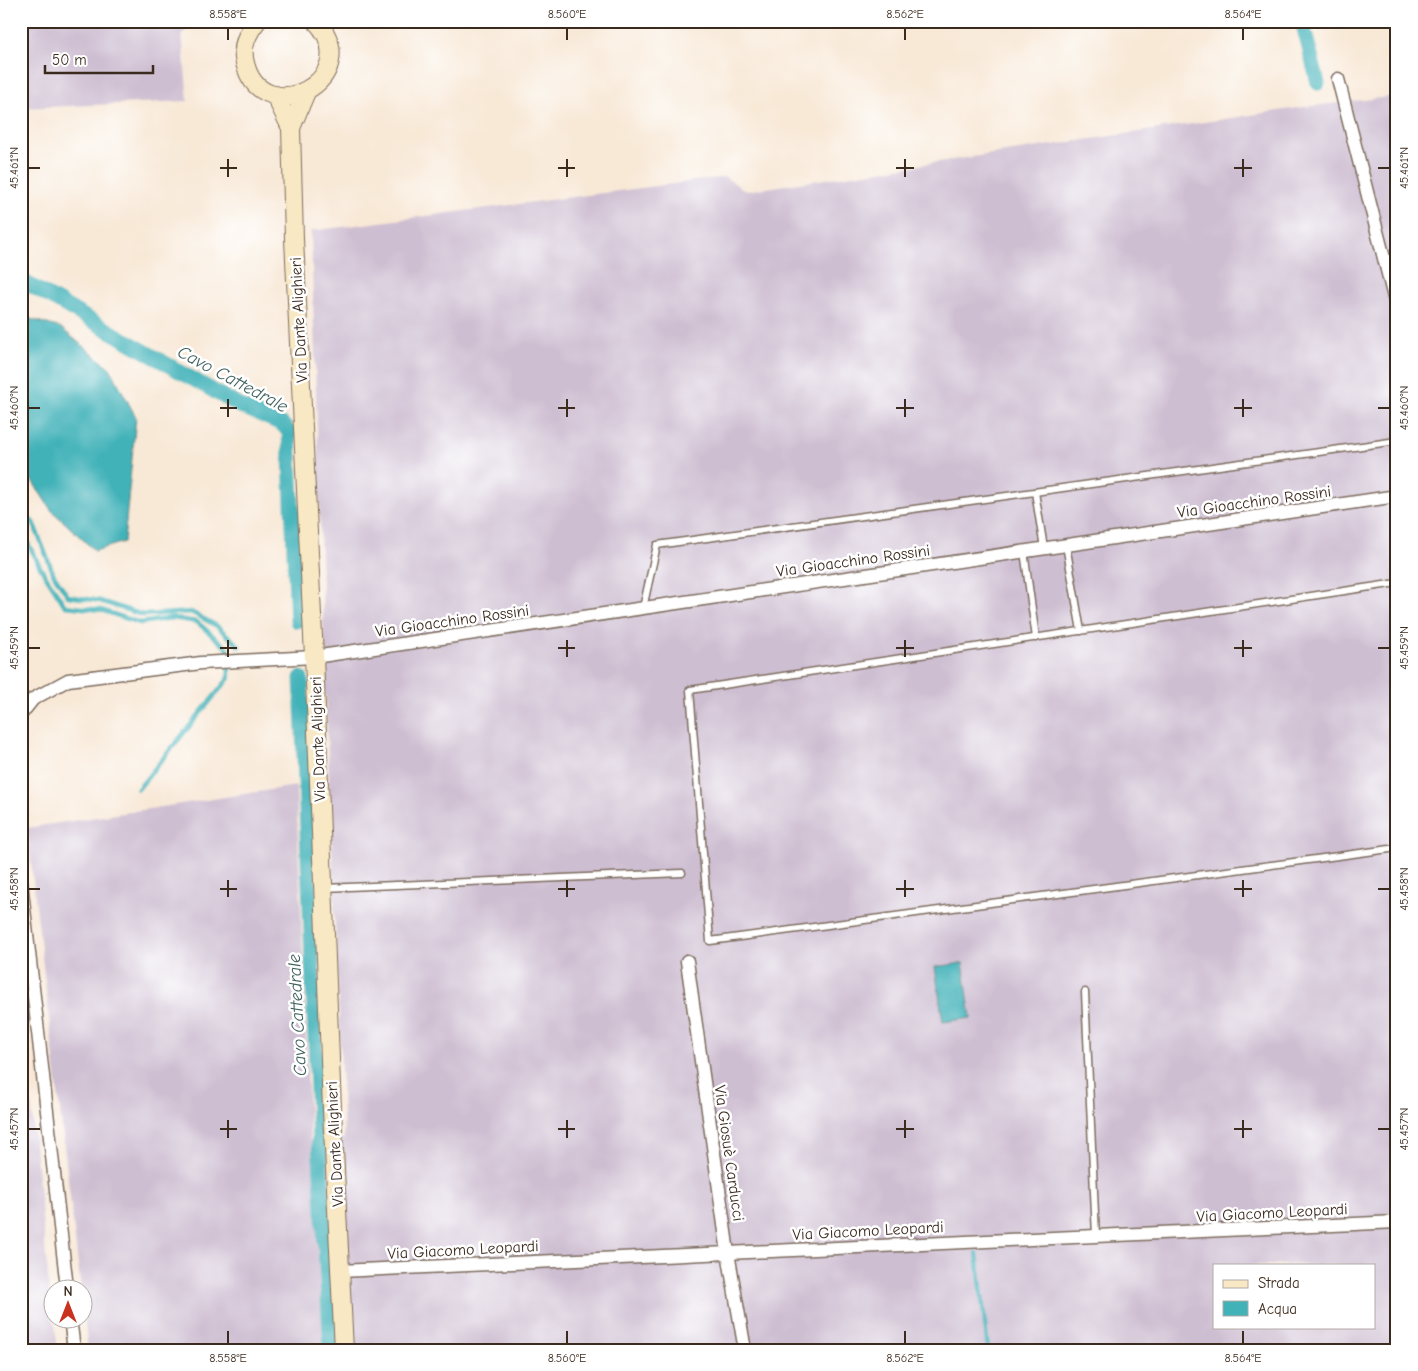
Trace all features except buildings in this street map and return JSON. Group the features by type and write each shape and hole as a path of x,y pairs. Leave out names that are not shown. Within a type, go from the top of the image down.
{"main road":[{"path":"257,21 247,36 243,56 246,70 255,83 275,95 294,96 306,92 320,81 327,70 330,58 326,35 316,21"},
{"name":"Via Dante Alighieri","path":"306,92 291,128 294,239 344,1350"},
{"name":"Via Dante Alighieri","path":"275,95 291,128"}],"street":[{"path":"1338,79 1397,309"},
{"name":"Via Gioacchino Rossini","path":"21,714 33,699 68,680 228,662 314,657 1397,496"},
{"path":"21,882 66,1278"},
{"name":"Via Giosuè Carducci","path":"687,961 728,1253 745,1350"},
{"name":"Via Giacomo Leopardi","path":"340,1271 1397,1222"},
{"path":"71,1328 74,1350"}],"lane":[{"path":"644,608 657,545 1397,442"},
{"path":"1035,492 1044,548"},
{"path":"1066,545 1081,631"},
{"path":"1024,551 1036,638"},
{"path":"1397,583 690,690 710,941 1397,848"},
{"path":"323,888 682,873"},
{"path":"1085,992 1096,1236"}],"shaded area":[{"path":"21,21 195,21 182,34 188,101 21,108"},
{"path":"1397,96 1397,1350 88,1350 85,1328 92,1328 92,1278 80,1278 27,828 296,786 310,1140 344,1139 325,682 311,231 725,177 746,191 1304,107"},
{"path":"21,1001 48,1278 42,1278 42,1328 55,1328 58,1350 21,1350"}],"water":[{"path":"21,316 61,328 110,368 136,417 124,542 95,551 51,510 21,464"},
{"path":"963,963 971,1018 943,1022 935,967"}],"waterway":[{"path":"1302,21 1318,83"},
{"name":"Cavo Cattedrale","path":"21,280 238,405 282,424 289,432 297,621"},
{"path":"21,513 33,522 54,575 68,596 100,601 143,615 191,612 217,626 239,646"},
{"path":"21,529 40,567 65,606 101,610 140,623 172,618 197,622 228,649 229,678 138,789"},
{"name":"Cavo Cattedrale","path":"301,678 319,1140 331,1350"},
{"path":"977,1253 988,1350"}]}
